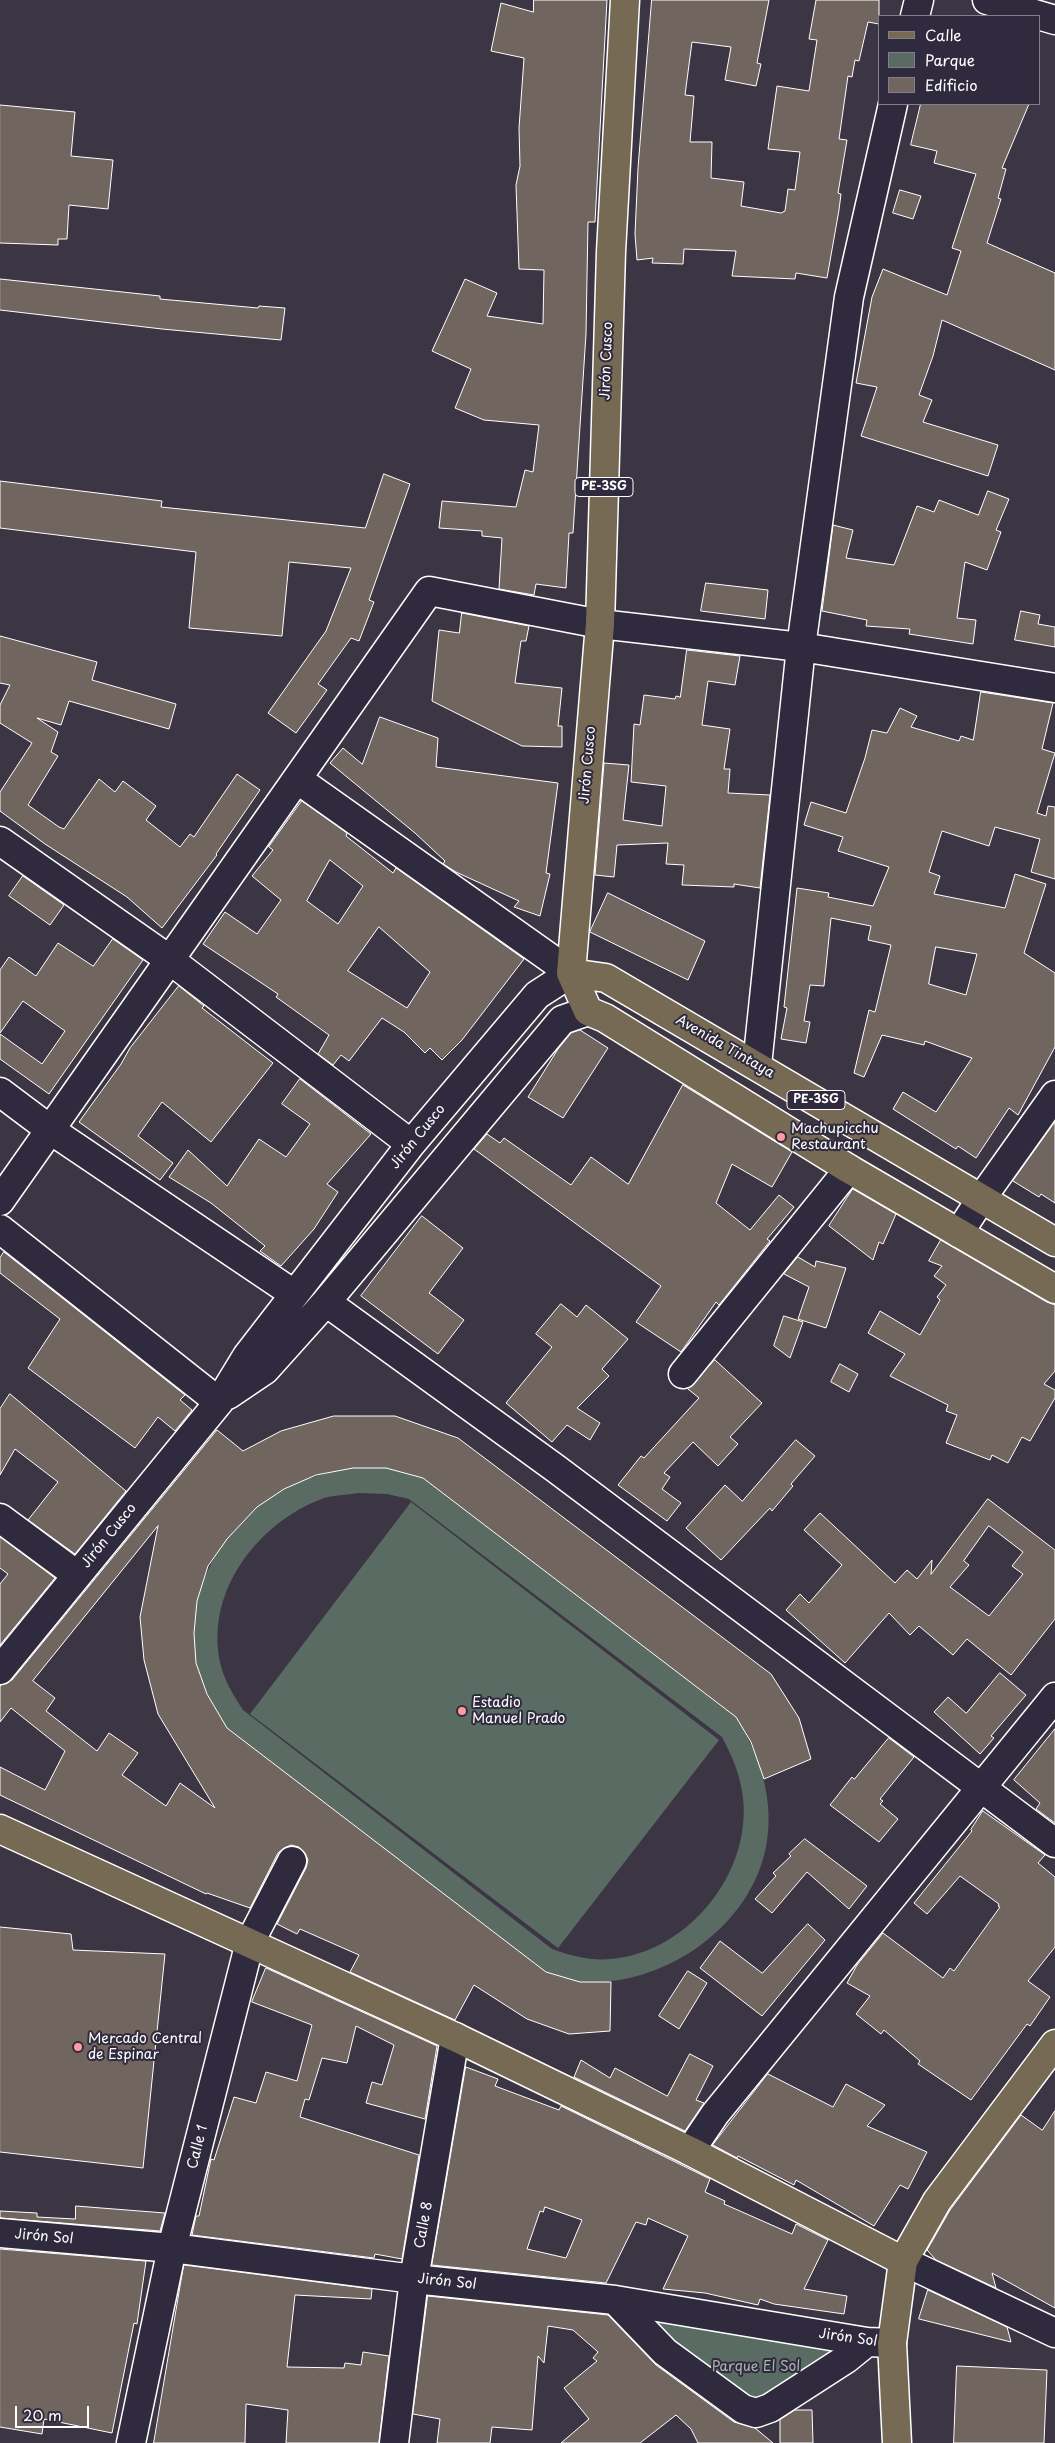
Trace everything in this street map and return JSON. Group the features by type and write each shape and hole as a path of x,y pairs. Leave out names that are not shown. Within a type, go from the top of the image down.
{"main road":[{"name":"Jirón Cusco","path":"571,973 600,624 610,252 625,0"},
{"name":"PE-3SG","path":"571,973 588,1011 605,1018 849,1169 1055,1289"},
{"name":"Avenida Tintaya","path":"571,973 606,978 756,1064 1055,1242"},
{"path":"0,1829 455,2037 690,2151 903,2261"},
{"path":"897,2443 879,2342 903,2261 937,2201 1055,2044"}],"street":[{"path":"915,15 919,0"},
{"path":"987,0 1038,15"},
{"path":"1040,16 1055,20"},
{"path":"756,1064 801,647 849,297 892,105"},
{"path":"0,1201 52,1130 429,591 600,624 801,647 1055,688"},
{"path":"297,779 571,973"},
{"path":"0,841 170,960 411,1144"},
{"name":"Jirón Cusco","path":"0,1670 219,1402 247,1356 411,1144 537,994 571,973"},
{"name":"Jirón Cusco","path":"219,1402 265,1370 326,1302 562,1020 588,1011"},
{"path":"0,1092 52,1130 294,1294"},
{"path":"959,1233 1055,1095"},
{"path":"683,1374 849,1169"},
{"path":"0,1229 219,1402"},
{"path":"326,1302 555,1468 1055,1843"},
{"path":"0,1518 77,1575"},
{"path":"690,2151 715,2114 1055,1697"},
{"name":"Calle 1","path":"131,2443 172,2248 250,1942 292,1861"},
{"name":"Calle 8","path":"394,2443 414,2279 455,2037"},
{"name":"Jirón Sol","path":"0,2233 172,2248 414,2279 615,2300 879,2342"},
{"path":"903,2261 1055,2333"},
{"path":"615,2300 666,2352 743,2409 756,2413 770,2408 846,2359 879,2342"}],"green space":[{"path":"353,1468 386,1468 423,1478 736,1717 752,1747 767,1795 768,1830 766,1847 757,1876 742,1903 722,1927 698,1947 672,1963 643,1974 613,1981 582,1982 546,1972 227,1728 201,1680 196,1663 193,1637 195,1611 202,1586 212,1562 226,1539 243,1520 263,1503 302,1481 318,1475","holes":["358,1493 387,1494 409,1499 722,1737 734,1763 742,1791 744,1819 739,1847 729,1874 714,1898 694,1920 672,1938 646,1951 610,1959 585,1958 552,1949 243,1710 230,1689 223,1672 218,1639 220,1612 228,1587 241,1564 258,1542 278,1524 300,1509 332,1496"]},
{"path":"411,1502 719,1740 558,1948 250,1714"},
{"name":"Parque El Sol","path":"637,2313 837,2350 756,2408"}],"building":[{"path":"534,0 607,0 595,222 588,222 586,334 573,533 569,533 566,588 536,584 534,595 499,589 502,538 482,536 482,531 439,528 442,501 516,507 525,470 533,472 539,425 484,420 455,408 471,369 432,351 465,279 497,293 487,316 543,324 544,270 519,269 516,185 520,166 519,128 524,58 491,51 501,3 533,12"},
{"path":"652,0 769,0 757,63 761,64 756,86 725,80 731,47 692,42 685,95 694,96 690,142 712,142 711,178 744,182 741,206 781,213 785,211 788,189 795,190 800,152 768,149 777,86 809,91 817,40 809,39 816,0 879,0 878,24 868,22 859,61 855,60 852,77 848,76 839,139 847,140 838,193 841,194 839,210 827,278 796,273 795,279 732,276 736,251 684,249 683,264 652,263 653,258 637,260 635,234 638,168"},
{"path":"0,105 75,112 71,156 113,160 108,209 69,205 67,239 58,239 58,245 0,243"},
{"path":"921,105 1029,105 1002,168 1006,169 998,198 1001,199 987,243 1055,273 1055,370 942,320 933,356 919,395 932,400 923,422 998,445 988,476 861,436 877,387 856,383 872,297 883,269 947,295 961,251 952,248 976,174 934,163 937,151 911,145"},
{"path":"900,190 921,196 913,219 893,213"},
{"path":"0,279 160,296 160,299 258,308 259,306 285,308 281,340 162,329 0,310"},
{"path":"384,474 410,484 369,600 374,602 359,641 351,638 318,684 327,690 296,733 268,713 326,631 351,568 289,562 282,636 189,628 196,552 0,528 0,481 162,501 161,507 365,528"},
{"path":"988,491 1009,499 996,530 1001,532 987,570 965,562 957,618 976,620 973,644 909,634 910,629 866,626 867,620 822,611 833,525 853,530 846,558 894,565 917,506 934,512 939,500 978,515"},
{"path":"706,583 768,590 765,619 701,611"},
{"path":"1021,611 1040,615 1038,624 1055,627 1055,647 1015,640"},
{"path":"462,613 529,626 526,641 521,641 515,683 562,688 558,726 562,726 562,747 522,746 432,701 439,630 459,633"},
{"path":"0,636 97,662 92,680 176,704 169,729 69,701 61,725 37,718 58,732 51,752 58,756 28,805 59,827 64,829 99,779 115,792 123,781 156,806 146,820 180,847 190,834 194,837 237,774 260,790 217,855 162,928 127,897 45,844 0,811 0,792 32,743 0,723 0,705 10,685 0,683"},
{"path":"687,650 740,656 735,685 708,681 702,725 730,729 724,769 730,769 728,793 770,795 760,888 734,884 734,887 682,885 684,865 666,864 668,843 617,845 614,877 595,875 604,763 629,765 623,820 662,826 666,786 631,782 634,724 640,725 644,695 675,699 676,696 680,697"},
{"path":"981,692 1053,703 1042,749 1055,753 1037,813 1046,816 1048,806 1055,807 1055,879 1031,872 1040,839 995,827 989,846 942,831 929,872 940,876 934,894 1005,908 1015,874 1046,884 1024,953 1055,973 1055,1047 1018,1115 1009,1108 976,1158 958,1146 956,1149 893,1109 903,1092 936,1112 972,1058 925,1041 924,1045 882,1035 864,1077 854,1073 869,1010 875,1012 891,945 868,940 871,926 831,918 824,986 810,985 804,1021 810,1022 806,1043 781,1039 787,1008 784,1007 797,888 829,893 828,897 873,906 889,867 838,851 843,837 804,825 811,802 846,813 865,758 872,730 887,733 900,708 917,716 911,727 959,741 961,736 973,740","holes":["936,947 977,954 966,995 929,984"]},
{"path":"380,717 438,738 436,767 558,783 546,873 550,874 540,916 514,907 519,901 456,872 443,864 445,861 415,833 330,763 343,748 362,764"},
{"path":"302,801 347,833 346,836 393,873 396,868 524,959 462,1040 442,1060 430,1048 425,1053 404,1032 382,1018 349,1061 341,1055 333,1065 318,1054 329,1035 276,997 278,994 203,944 225,912 257,934 281,900 252,876 273,850 269,847","holes":["330,860 363,886 338,924 307,901","379,927 430,972 407,1008 348,971"]},
{"path":"23,876 64,905 50,925 9,896"},
{"path":"608,893 705,941 688,980 590,932"},
{"path":"113,939 143,960 49,1094 0,1059 0,1034 42,1064 65,1031 23,1001 0,1033 0,970 9,957 36,976 58,943 93,966"},
{"path":"179,986 204,1006 202,1008 273,1063 211,1142 162,1102 138,1136 173,1163 160,1180 79,1122 121,1064 130,1048"},
{"path":"580,1030 608,1048 563,1118 528,1097 558,1049 571,1033"},
{"path":"300,1079 371,1134 327,1184 338,1192 314,1229 281,1266 260,1251 265,1246 211,1203 169,1177 188,1150 227,1186 259,1139 286,1157 310,1124 282,1104"},
{"path":"683,1085 792,1152 772,1187 732,1164 716,1203 750,1230 779,1195 794,1207 767,1239 770,1241 719,1305 716,1302 681,1352 636,1322 661,1286 474,1149 487,1134 500,1143 504,1138 571,1185 591,1157 628,1184"},
{"path":"1055,1122 1055,1203 1041,1194 1039,1197 1013,1181"},
{"path":"853,1189 896,1214 883,1244 879,1242 873,1260 829,1226"},
{"path":"422,1216 463,1248 429,1293 464,1320 438,1354 361,1296"},
{"path":"941,1240 1055,1305 1055,1371 1044,1384 1055,1390 1055,1398 1030,1441 1022,1437 1008,1463 992,1455 990,1460 946,1443 957,1415 946,1411 948,1405 890,1376 905,1354 868,1333 880,1311 920,1335 940,1300 937,1297 946,1285 934,1276 942,1266 929,1261"},
{"path":"4,1252 185,1395 180,1400 192,1410 175,1431 158,1417 135,1448 28,1368 60,1319 0,1273 0,1258"},
{"path":"798,1257 815,1267 816,1261 846,1268 826,1328 798,1319 809,1287 784,1274"},
{"path":"561,1304 577,1317 586,1305 628,1339 602,1369 609,1376 577,1408 600,1423 590,1440 567,1425 552,1442 506,1403 552,1347 536,1334"},
{"path":"784,1316 803,1322 790,1358 774,1346"},
{"path":"715,1360 762,1403 730,1437 738,1444 718,1466 693,1442 664,1473 670,1477 662,1489 681,1503 667,1521 618,1485 641,1456 644,1458 699,1398 688,1389"},
{"path":"840,1364 858,1374 849,1392 831,1382"},
{"path":"10,1394 126,1491 75,1554 28,1520 58,1482 15,1449 0,1475 0,1409"},
{"path":"334,1416 395,1416 458,1438 771,1674 799,1718 811,1759 764,1779 751,1742 736,1717 423,1478 386,1468 353,1468 316,1475 284,1489 257,1507 227,1539 208,1566 197,1601 194,1633 196,1663 207,1694 227,1728 546,1972 580,1982 611,1982 610,2031 569,2034 527,2019 474,1985 455,2020 350,1972 359,1955 300,1929 297,1934 277,1924 306,1868 308,1860 305,1853 299,1847 291,1845 278,1853 250,1908 206,1894 0,1795 0,1767 45,1790 65,1751 11,1708 0,1722 0,1685 12,1680 217,1430 243,1451 281,1431","holes":["158,1526 140,1617 144,1660 158,1714 215,1808 180,1783 166,1806 122,1775 138,1753 109,1733 97,1751 46,1711 55,1698 33,1681"]},
{"path":"796,1440 815,1456 791,1484 793,1486 772,1511 770,1508 721,1560 686,1528 725,1485 742,1501"},
{"path":"988,1499 1055,1550 1055,1619 1011,1675 967,1639 953,1655 919,1626 910,1635 889,1613 845,1663 786,1610 800,1594 809,1603 842,1565 804,1530 820,1513 895,1583 907,1570 917,1579 932,1560 931,1574","holes":["989,1526 1023,1552 1012,1566 1023,1574 989,1616 950,1587 969,1565 964,1561"]},
{"path":"0,1537 55,1578 0,1645 0,1584 8,1574 0,1568"},
{"path":"1000,1673 1026,1695 991,1736 994,1738 980,1754 934,1712 948,1697 966,1713"},
{"path":"1055,1729 1055,1823 1036,1809 1040,1803 1014,1780"},
{"path":"889,1738 914,1757 880,1799 883,1801 880,1804 898,1819 879,1842 830,1805 852,1777 854,1779"},
{"path":"983,1811 1045,1855 1038,1863 1055,1877 1055,1947 1028,1981 1050,1997 1030,2026 1027,2024 971,2100 918,2064 920,2061 884,2030 881,2034 856,2014 870,1996 847,1983 857,1965 883,1933 943,1978 950,1968 954,1971 1000,1907 998,1906 999,1904 960,1876 927,1914 914,1903 972,1831"},
{"path":"805,1839 867,1886 849,1909 807,1872 772,1913 755,1899 776,1876 773,1873"},
{"path":"808,1924 825,1940 762,2016 700,1968 720,1941 762,1973"},
{"name":"Mercado Central de Espinar","path":"0,1927 71,1934 73,1950 165,1954 143,2168 0,2152"},
{"path":"266,1968 437,2046 425,2119 366,2103 372,2082 382,2085 394,2045 356,2026 347,2063 322,2058 309,2100 305,2099 300,2117 419,2155 402,2259 375,2254 374,2258 192,2235 196,2216 199,2216 211,2159 214,2160 234,2097 256,2103 266,2072 297,2081 312,2025 252,2002"},
{"path":"688,1971 707,1983 679,2029 659,2016"},
{"path":"690,2054 713,2066 696,2100 704,2103 685,2131 574,2077 581,2060 610,2078 615,2068 667,2096"},
{"path":"466,2067 498,2079 495,2086 559,2110 561,2106 710,2179 705,2192 725,2201 724,2204 792,2234 796,2224 828,2240 804,2289 847,2296 844,2314 774,2304 760,2299 758,2305 705,2293 663,2289 688,2236 648,2218 646,2225 636,2222 606,2283 432,2265","holes":["545,2207 582,2220 566,2258 527,2249 540,2211 543,2212"]},
{"path":"768,2074 833,2107 846,2084 885,2105 867,2126 927,2152 908,2189 900,2185 874,2226 796,2180 794,2185 713,2145"},
{"path":"1055,2111 1055,2308 992,2273 996,2288 936,2260 927,2250 950,2210 1021,2115 1042,2130"},
{"path":"76,2206 165,2213 160,2231 0,2218 0,2211 37,2213 37,2217 75,2219"},
{"path":"0,2249 146,2261 137,2324 134,2323 112,2433 44,2419 42,2434 0,2427"},
{"path":"184,2265 372,2289 371,2299 295,2295 287,2367 344,2368 345,2363 361,2365 363,2352 389,2356 379,2443 286,2443 288,2410 246,2404 245,2443 154,2443"},
{"path":"928,2290 1007,2327 1011,2342 919,2319"},
{"path":"428,2296 608,2315 656,2365 734,2422 755,2428 773,2443 698,2443 691,2429 676,2415 640,2443 561,2443 589,2419 564,2388 597,2361 593,2358 598,2352 573,2330 548,2326 544,2363 538,2356 532,2430 492,2427 490,2443 437,2443 440,2419 413,2414"},
{"path":"957,2366 1047,2370 1044,2443 954,2443"},
{"path":"795,2410 812,2410 813,2443 780,2443 780,2420"}],"place":[{"name":"Machupicchu Restaurant","path":"781,1137"},
{"name":"Estadio Manuel Prado","path":"462,1711"},
{"name":"Mercado Central de Espinar","path":"78,2047"}]}
